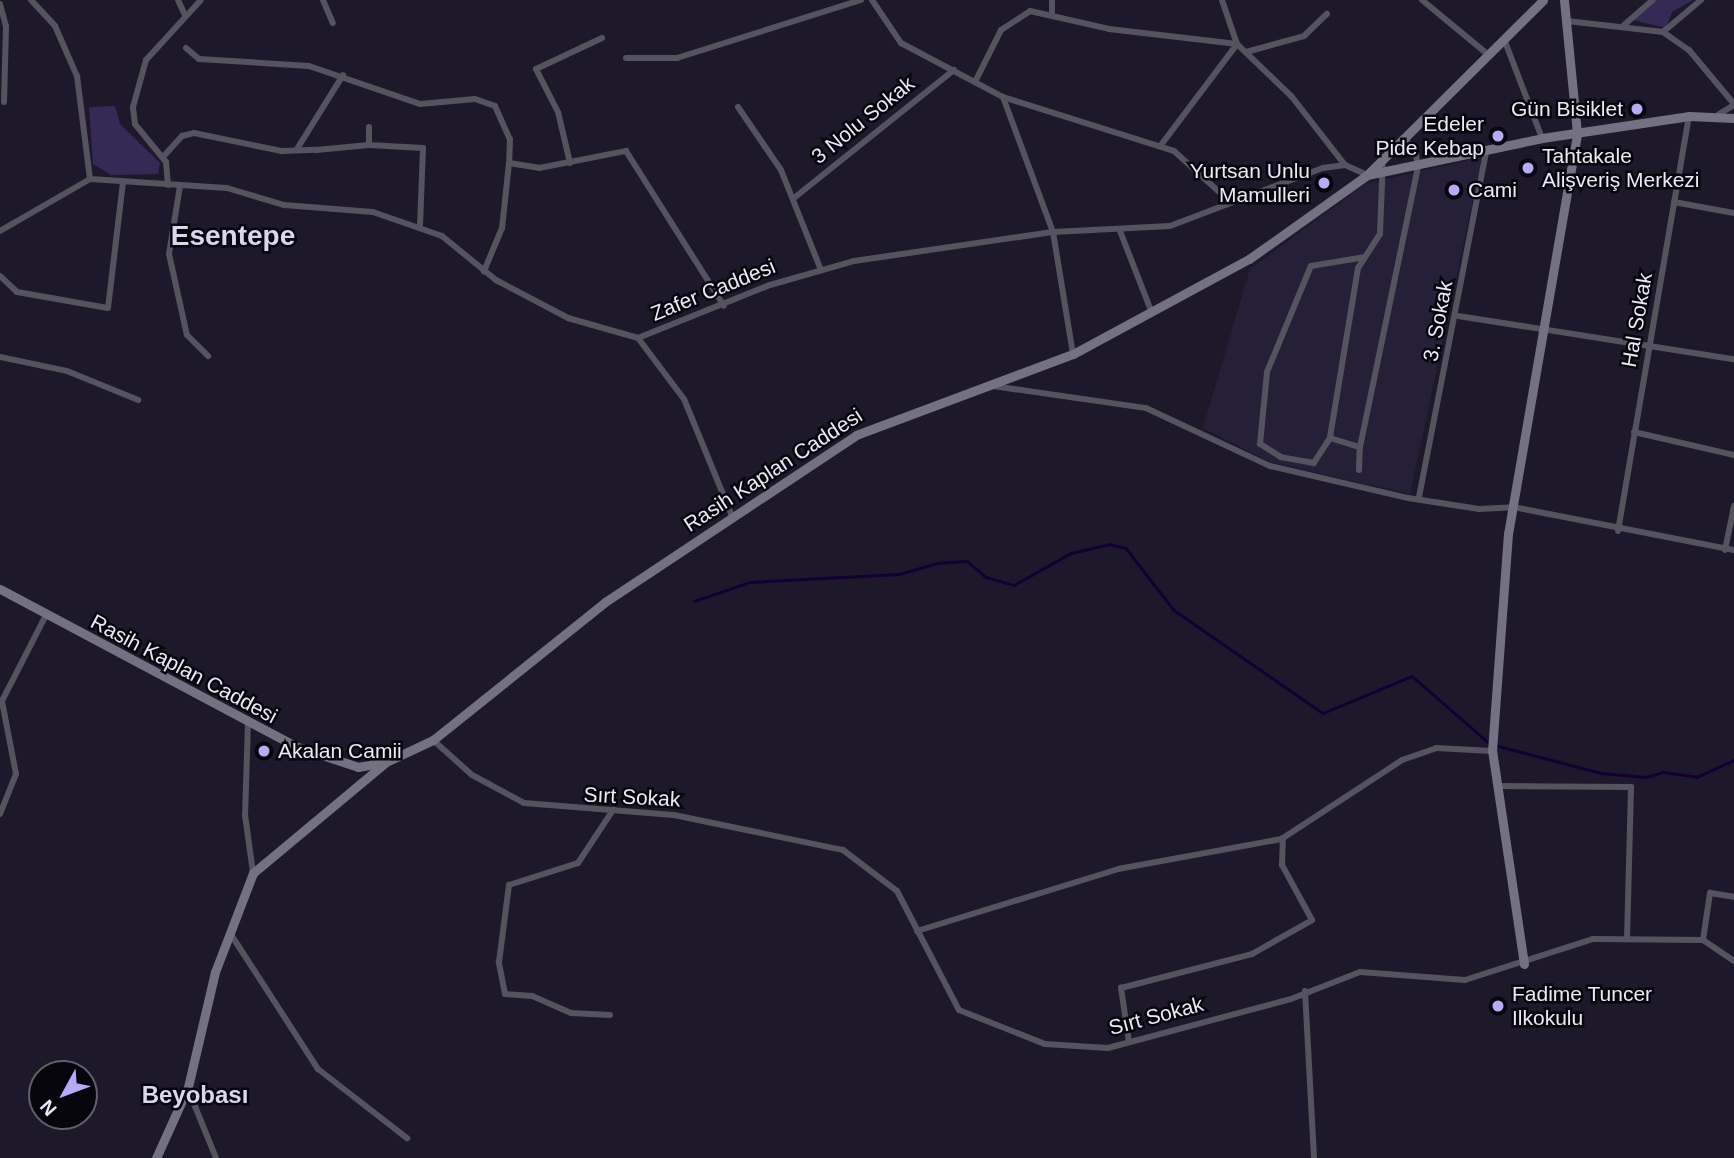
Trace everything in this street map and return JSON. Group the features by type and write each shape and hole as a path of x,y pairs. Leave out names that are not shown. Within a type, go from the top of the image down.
{"street":[{"path":"0,231 90,179 76,76 55,26 31,0"},
{"path":"178,0 185,15"},
{"path":"168,185 163,157 135,124 133,107 146,60 201,0"},
{"path":"323,0 333,23"},
{"path":"626,58 677,58 861,0"},
{"path":"872,0 890,34 975,82 1003,97 1161,145 1227,199"},
{"path":"1052,0 1052,12"},
{"path":"1222,0 1237,44 1292,97 1345,165 1367,175 1418,167 1542,138 1689,116 1719,114 1734,118"},
{"path":"1422,0 1486,53"},
{"name":"Rasih Kaplan Caddesi","path":"0,589 45,617 328,761 358,767 386,762 433,740 605,602 732,516 881,422 993,386 1073,354 1249,259 1367,175 1401,137 1543,0"},
{"path":"1524,964 1492,751 1513,507 1577,133 1564,0"},
{"path":"1624,25 1653,0"},
{"path":"1663,32 1701,0"},
{"path":"0,4 6,26 4,102"},
{"path":"975,82 1014,16 1052,12 1109,29 1237,44"},
{"path":"1246,52 1304,36 1327,13"},
{"path":"1567,21 1624,25 1663,32 1689,50 1734,105 1719,114"},
{"path":"570,163 558,112 536,69 602,38"},
{"path":"1504,39 1542,138"},
{"path":"1161,145 1237,44"},
{"path":"186,48 199,59 289,62 343,75 420,104 475,99 495,106 510,139 509,163 502,228 484,271"},
{"name":"3 Nolu Sokak","path":"794,198 954,70"},
{"path":"297,149 343,75"},
{"path":"1003,97 1053,232 1073,354"},
{"path":"738,107 794,198 821,270"},
{"name":"Hal Sokak","path":"1618,531 1689,116"},
{"path":"369,127 369,145"},
{"path":"163,157 194,133 297,149 369,145 424,148 420,225"},
{"path":"1359,470 1360,447 1418,167 1415,148 1401,137"},
{"path":"509,163 539,168 626,151 724,306"},
{"name":"3. Sokak","path":"1419,497 1458,316 1486,151"},
{"path":"1365,257 1311,266 1267,372 1261,444 1281,457 1314,463 1330,438 1345,326 1365,257 1380,234 1384,154"},
{"name":"Zafer Caddesi","path":"90,179 227,188 284,205 373,212 420,225 484,271 591,328 638,338 821,270 919,248 1053,232 1120,230 1183,223 1227,199 1345,165"},
{"path":"0,276 17,292 108,308 123,182"},
{"path":"180,186 169,254 187,335 208,356"},
{"path":"1674,202 1734,213"},
{"path":"1120,230 1152,313"},
{"path":"1458,316 1734,359"},
{"path":"638,338 684,399 732,516"},
{"path":"0,357 67,371 138,400"},
{"path":"993,386 1146,408 1270,466 1479,509 1513,507 1618,531 1734,550"},
{"path":"1634,432 1734,455"},
{"path":"1330,438 1360,447"},
{"path":"1725,550 1734,506"},
{"path":"0,814 16,775 2,701 45,617"},
{"path":"156,1158 188,1087 230,933 253,873 245,815 248,722"},
{"name":"Sırt Sokak","path":"433,740 472,775 524,803 674,815 843,850 886,880 917,930 952,1002 987,1026 1045,1044 1108,1048 1305,991 1360,972 1431,982 1524,964 1593,939 1703,940"},
{"path":"917,930 1118,869 1283,838 1402,760 1436,748 1492,751"},
{"path":"253,873 386,762"},
{"path":"1497,786 1631,787 1627,939"},
{"path":"610,1015 571,1013 532,996 507,995 499,962 509,885 578,863 613,810"},
{"path":"1129,1042 1121,988 1252,954 1311,920 1282,865 1283,838"},
{"path":"1734,897 1710,893 1703,940 1734,961"},
{"path":"230,933 318,1069 407,1138"},
{"path":"1305,991 1314,1158"},
{"path":"188,1087 216,1158"}],"shaded area":[{"path":"1656,0 1693,0 1672,12 1666,28 1633,20"},
{"path":"115,106 120,124 160,163 158,174 111,175 93,164 89,107"},
{"path":"1482,157 1410,494 1270,462 1203,428 1250,269 1365,184"}],"waterway":[{"path":"694,601 750,582 899,574 937,563 967,561 986,577 1014,585 1071,553 1109,544 1126,548 1174,610 1323,713 1412,676 1489,743"},
{"path":"1495,745 1601,773 1646,777 1663,772 1697,777 1734,760"}],"place":[{"name":"Gün Bisiklet","path":"1637,109"},
{"name":"Edeler Pide Kebap","path":"1498,136"},
{"name":"Tahtakale Alişveriş Merkezi","path":"1528,168"},
{"name":"Yurtsan Unlu Mamulleri","path":"1324,183"},
{"name":"Cami","path":"1454,190"},
{"name":"Akalan Camii","path":"264,751"},
{"name":"Fadime Tuncer Ilkokulu","path":"1498,1006"}],"district":[{"name":"Esentepe","path":"233,236"},
{"name":"Beyobası","path":"195,1095"}]}
